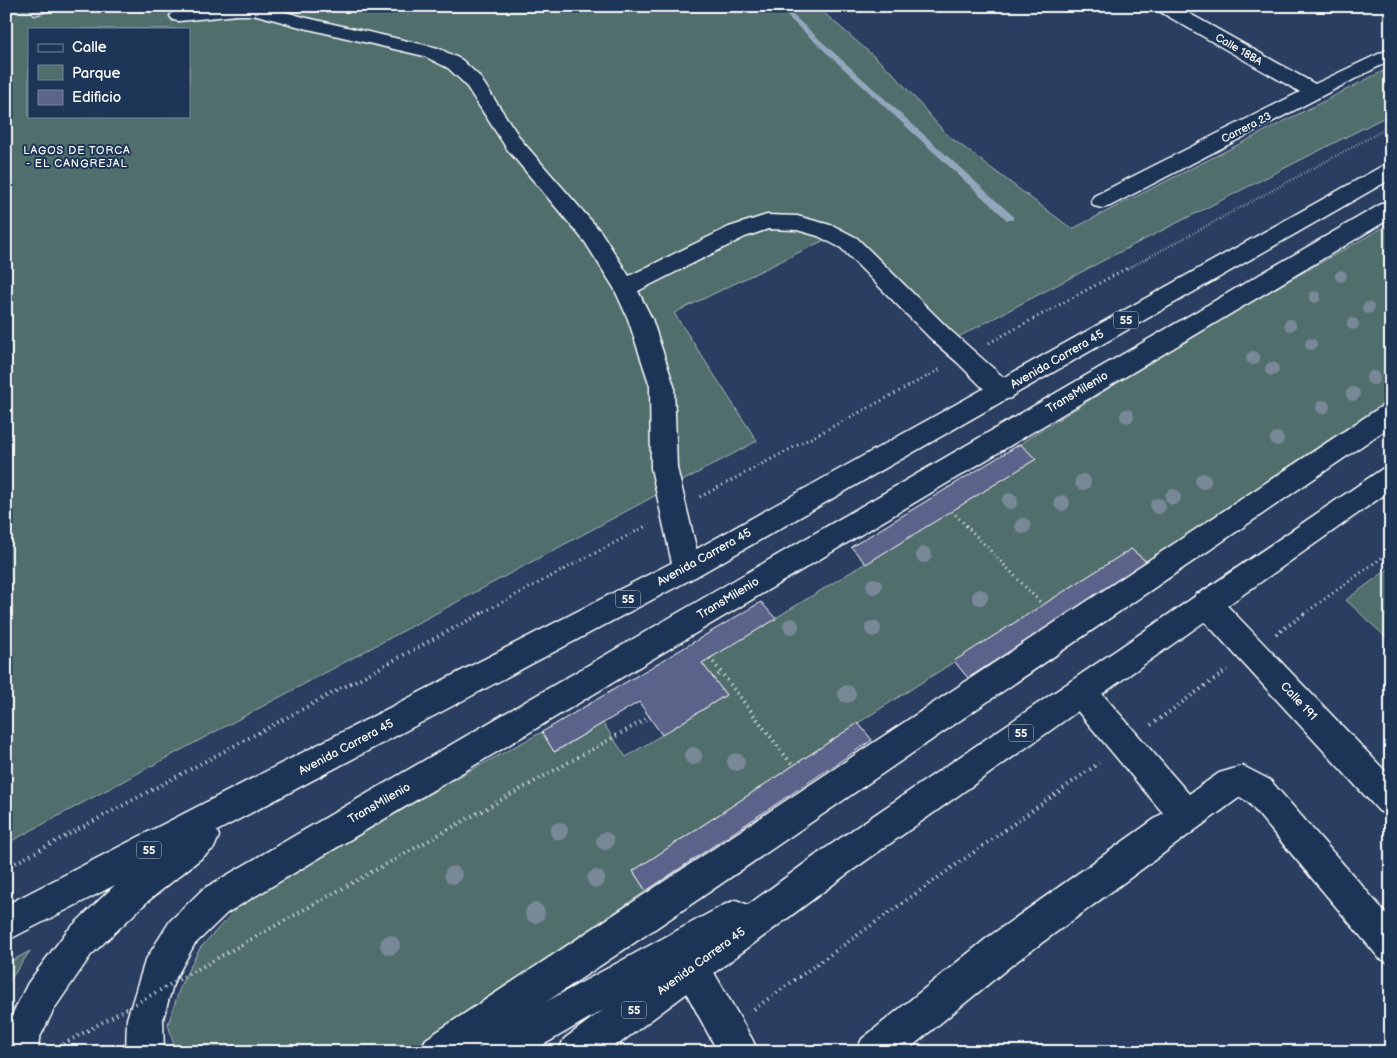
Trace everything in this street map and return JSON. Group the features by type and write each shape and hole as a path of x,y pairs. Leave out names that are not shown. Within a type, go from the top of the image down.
{"main road":[{"name":"Calle 188A","path":"1164,6 1314,92"},
{"path":"179,16 237,10 258,10 332,30 432,52 455,64 472,80 514,145 593,237 625,288 640,319 662,386 664,468 687,568"},
{"name":"Carrera 23","path":"1102,201 1391,53"},
{"name":"Avenida Carrera 45","path":"6,924 687,568 1391,170"},
{"name":"TransMilenio","path":"145,1052 145,1019 158,974 182,933 215,901 1391,208"},
{"path":"625,288 736,232 767,222 797,223 826,231 849,243 943,337 966,356 1002,391"},
{"path":"439,1052 1391,414"},
{"name":"Avenida Carrera 45","path":"577,1052 835,862 1391,476"},
{"name":"Calle 191","path":"1206,603 1391,800"},
{"path":"1081,692 1186,816"},
{"path":"875,1052 1000,951 1230,784 1243,781 1259,791 1391,946"},
{"path":"19,1052 21,1036 42,996 79,943 136,889 248,799"},
{"path":"498,1052 532,1029 835,862"},
{"path":"691,968 732,1041"}],"path":[{"path":"952,511 1043,605"},
{"path":"732,1041 1125,744 1391,551"},
{"path":"710,658 793,766"},
{"path":"713,678 722,673"},
{"path":"50,1052 650,718"}],"green space":[{"path":"6,6 816,6 893,73 946,134 1072,229 1391,67 1391,114 1108,258 945,344 843,231 674,313 757,441 6,844"},
{"path":"1391,223 1391,401 1148,563 1131,549 858,723 633,871 646,891 407,1052 176,1052 168,1024 182,982 200,948 238,907 453,780 542,732 555,752 603,723 626,757 726,695 702,663 1036,459 1020,444 1035,434 1212,324"},
{"path":"1391,567 1391,642 1346,600"},
{"path":"30,951 6,986 6,964"}],"building":[{"path":"28,6 68,6 34,16"},
{"path":"1020,444 1036,459 866,564 851,547"},
{"path":"1131,549 1148,563 968,678 954,661"},
{"path":"761,602 776,619 702,663 726,695 662,735 639,702 554,752 542,732"},
{"path":"858,723 872,740 646,891 633,871"}],"waterway":[{"path":"779,6 1010,218"}],"district":[{"name":"LAGOS DE TORCA - EL CANGREJAL","path":"77,156"}]}
